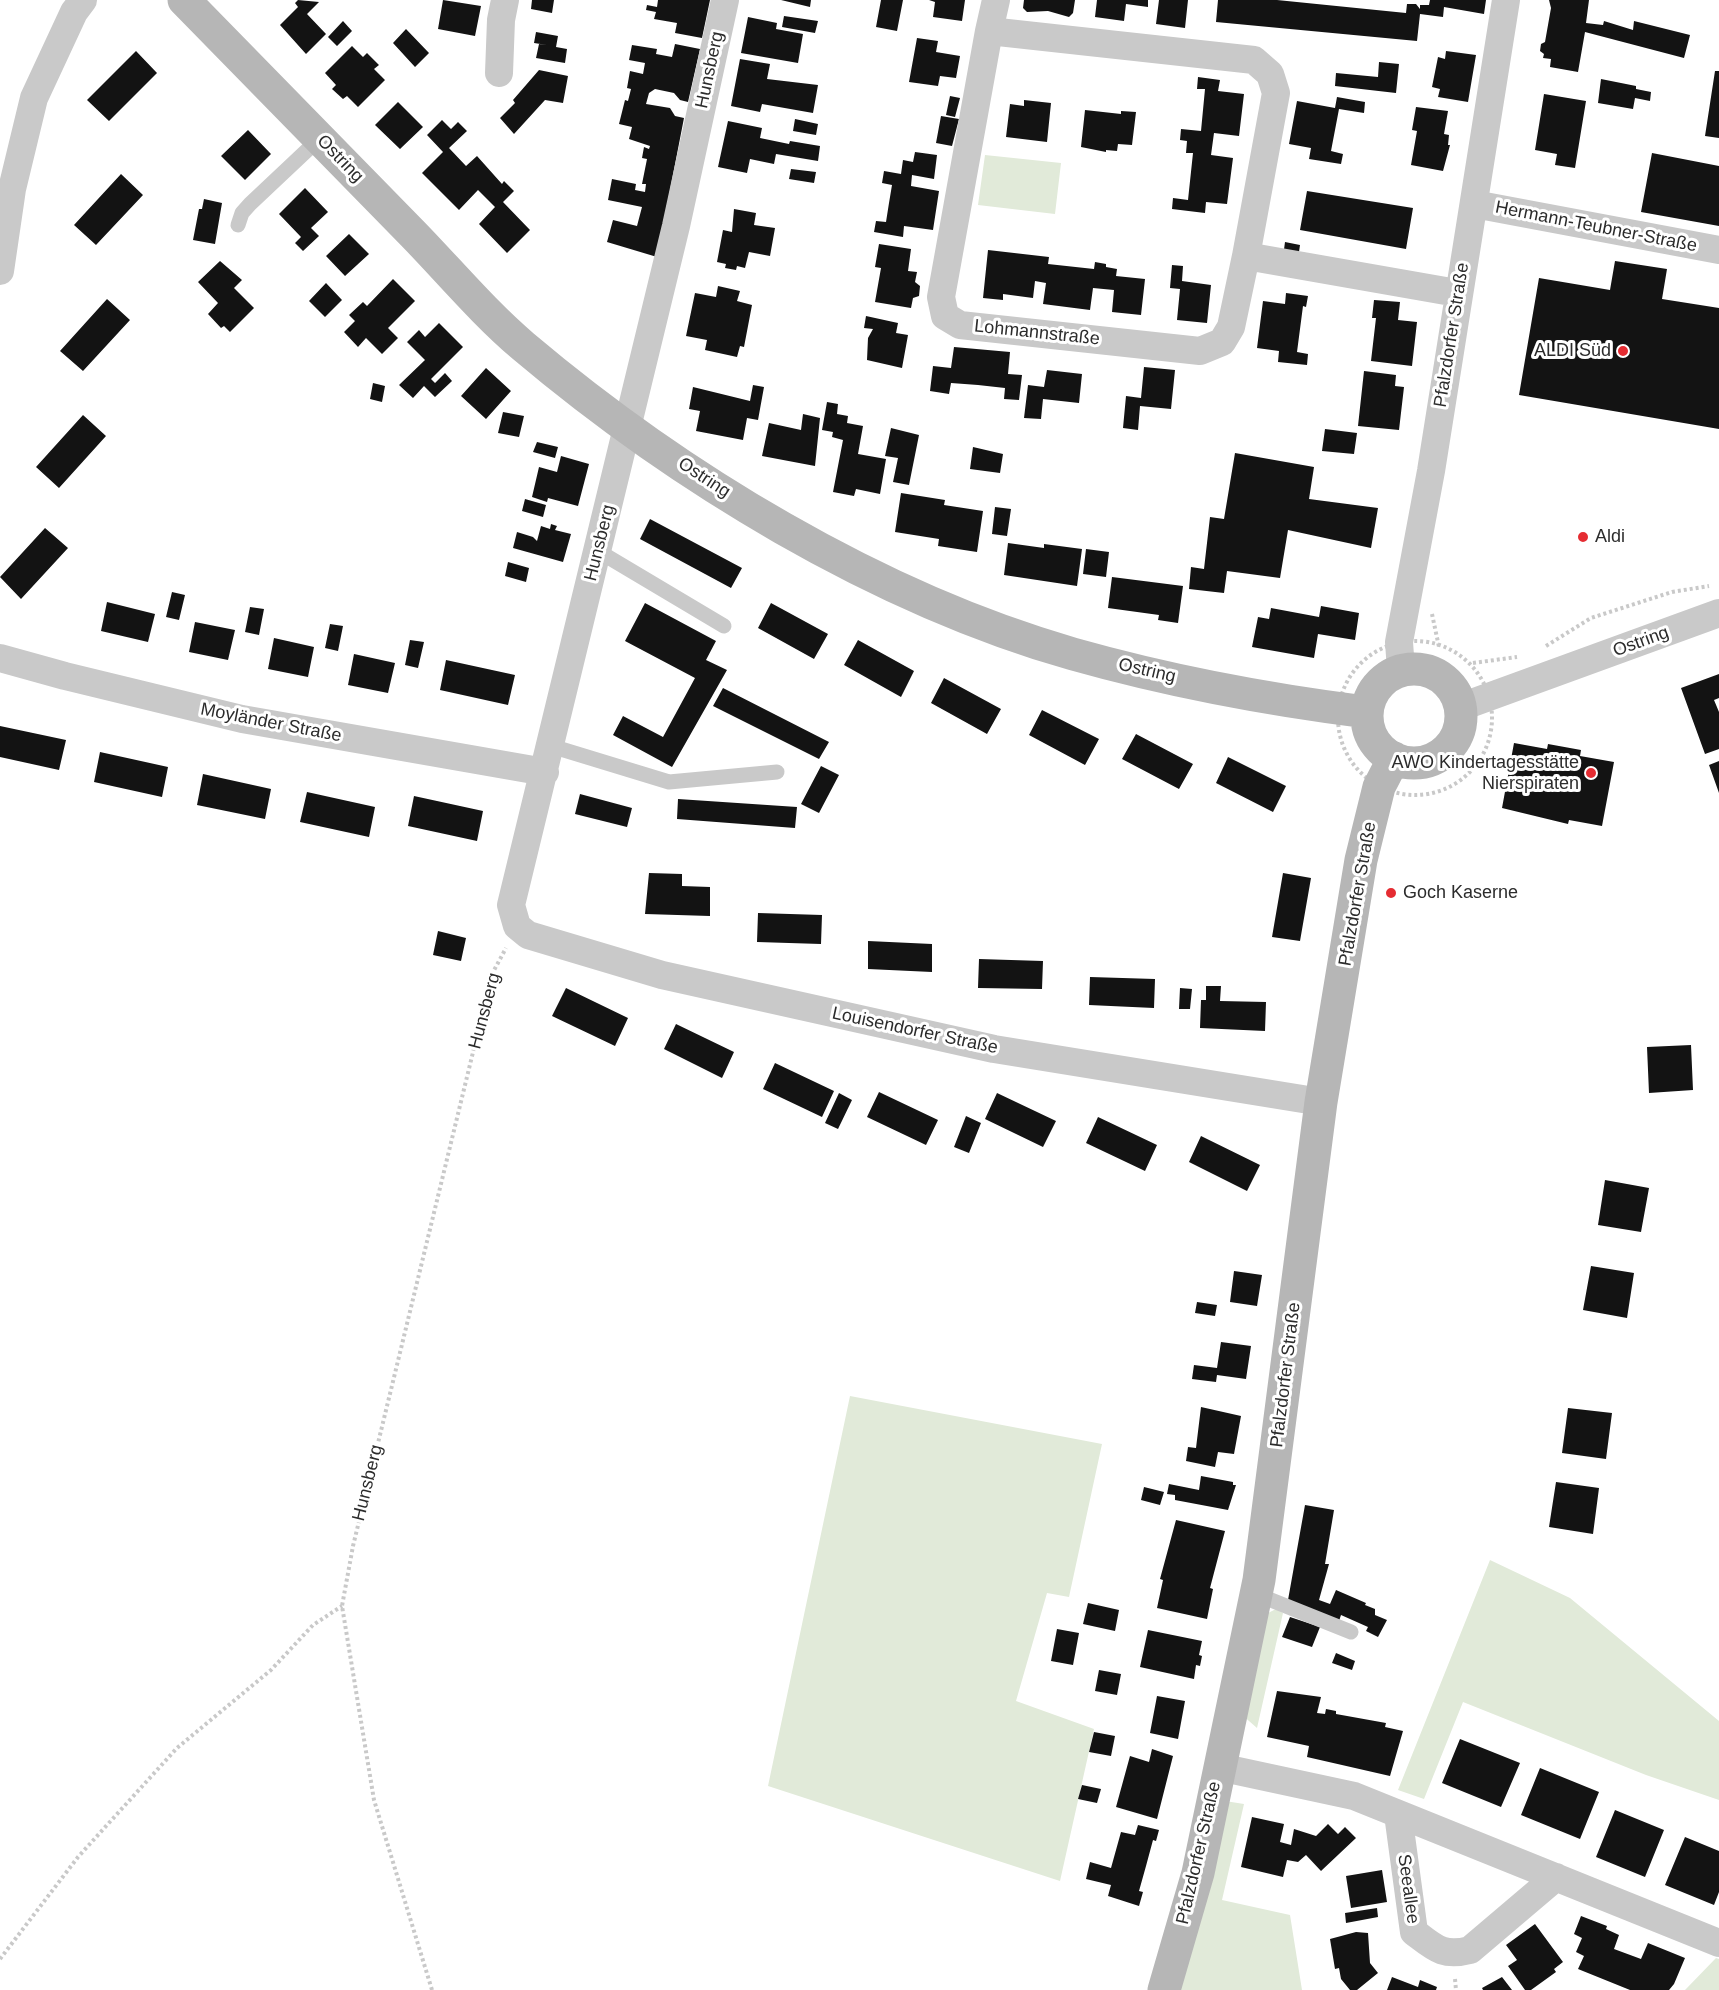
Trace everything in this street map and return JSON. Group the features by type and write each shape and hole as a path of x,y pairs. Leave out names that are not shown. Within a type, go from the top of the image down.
{"street":[{"path":"0,271 12,189 34,98 74,12 83,0"},
{"name":"Ostring","path":"184,0 520,344 628,428 760,515 839,558 986,624 1071,653 1168,677 1346,697"},
{"path":"499,73 501,20 505,0"},
{"name":"Hunsberg","path":"517,926 511,905 628,428 726,0"},
{"name":"Lohmannstraße","path":"989,31 1254,60 1270,74 1276,93 1231,327 1222,342 1200,351 960,325 945,315 941,297 989,31 996,0"},
{"name":"Pfalzdorfer Straße","path":"1400,656 1506,0"},
{"name":"Hermann-Teubner-Straße","path":"1474,204 1719,250"},
{"path":"1246,256 1457,293"},
{"name":"Ostring","path":"1476,701 1719,613"},
{"path":"1400,656 1435,674 1476,701 1460,726 1452,745 1437,757 1418,763 1394,758 1380,748 1346,697 1372,694 1400,656"},
{"name":"Moyländer Straße","path":"0,658 242,719 548,759"},
{"name":"Pfalzdorfer Straße","path":"1164,1990 1198,1873 1256,1594 1321,1102 1361,860 1379,787 1394,758"},
{"name":"Louisendorfer Straße","path":"517,926 528,935 548,943 662,975 994,1050 1321,1102"},
{"path":"1219,1767 1354,1796 1719,1943"},
{"name":"Seeallee","path":"1398,1814 1414,1932 1435,1949 1453,1954 1470,1950 1556,1877"}],"lane":[{"path":"238,225 242,213 250,204 320,139"},
{"path":"598,551 724,626"},
{"path":"548,759 669,782 777,772"},
{"path":"1256,1594 1351,1632"}],"path":[{"path":"1543,648 1591,618 1672,592 1719,585"},
{"path":"1473,663 1476,701 1494,723 1480,763 1448,790 1406,796 1379,787 1355,767 1344,749 1338,728 1357,667 1374,652 1400,656 1426,640 1473,663 1523,656"},
{"name":"Hunsberg","path":"432,1990 374,1800 342,1606 353,1546 492,974 517,926"},
{"path":"0,1959 78,1857 177,1748 271,1670 313,1625 342,1606"}],"green space":[{"path":"985,155 1061,163 1055,214 978,205"},
{"path":"850,1396 1102,1444 1069,1597 1047,1593 1016,1701 1094,1729 1060,1881 768,1786"},
{"path":"1490,1560 1570,1598 1719,1721 1719,1800 1646,1775 1463,1702 1424,1799 1398,1790"},
{"path":"1276,1609 1283,1613 1257,1728 1241,1714 1262,1616"},
{"path":"1225,1801 1244,1804 1222,1900 1290,1915 1302,1990 1172,1990"},
{"path":"1716,1958 1719,1959 1719,1990 1685,1990"}],"building":[{"path":"298,0 319,2 307,14 326,34 306,54 280,25 298,7 295,3"},
{"path":"443,0 481,6 475,36 438,29"},
{"path":"532,0 554,0 552,13 531,9"},
{"path":"658,0 710,0 702,38 675,33 677,23 654,19 656,12 646,10 647,5 657,7"},
{"path":"781,0 811,0 810,7"},
{"path":"881,0 903,0 897,31 876,27"},
{"path":"929,0 965,0 962,21 933,17 935,2"},
{"path":"1024,0 1075,0 1073,13 1069,17 1048,11 1027,12 1023,8"},
{"path":"1097,0 1148,0 1148,7 1126,4 1124,21 1095,17"},
{"path":"1159,0 1188,0 1185,28 1156,24"},
{"path":"1218,0 1277,0 1406,13 1407,4 1416,4 1420,9 1420,5 1429,5 1430,0 1486,0 1484,14 1444,7 1443,17 1420,14 1417,41 1216,22"},
{"path":"1549,0 1589,0 1586,23 1603,25 1604,21 1633,30 1634,21 1690,35 1684,58 1585,32 1578,72 1550,67 1551,59 1543,58 1544,54 1540,51 1541,44 1545,42 1551,8"},
{"path":"784,16 818,21 815,33 782,27"},
{"path":"748,17 777,23 776,29 803,34 798,63 741,53"},
{"path":"343,21 352,31 337,46 328,37"},
{"path":"406,29 429,53 415,67 393,43"},
{"path":"536,32 558,36 556,47 567,49 565,63 536,58 539,44 547,45 534,43"},
{"path":"917,38 938,41 936,52 960,56 956,78 940,76 938,86 909,82"},
{"path":"675,44 700,49 688,102 680,100 674,93 655,89 649,93 646,104 670,108 675,116 684,118 657,257 607,242 613,220 637,226 642,207 608,200 612,179 636,184 635,190 645,192 646,184 642,184 647,159 642,158 644,147 649,149 650,146 629,139 632,127 619,124 625,100 628,101 631,89 627,88 630,71 643,74 645,63 629,60 632,45 657,49 656,54 672,57"},
{"path":"352,46 363,57 367,53 379,65 374,69 385,80 358,107 347,96 343,99 332,89 336,85 325,73"},
{"path":"136,51 157,73 109,121 87,100"},
{"path":"1446,51 1476,55 1468,102 1438,97 1440,89 1432,87 1438,57 1445,59"},
{"path":"740,59 770,64 767,79 818,85 813,113 762,104 760,112 731,106"},
{"path":"1379,62 1399,64 1396,93 1335,86 1336,73 1378,77"},
{"path":"539,70 568,76 563,103 545,100 514,134 500,118 515,103 513,100"},
{"path":"1715,71 1719,71 1719,138 1705,136"},
{"path":"1198,77 1220,80 1218,91 1244,94 1239,136 1214,133 1211,155 1233,158 1227,204 1206,202 1205,213 1172,209 1173,198 1188,200 1193,153 1186,153 1187,141 1180,140 1181,129 1201,131 1205,89 1197,89"},
{"path":"1601,79 1636,86 1636,89 1651,92 1650,101 1635,98 1633,109 1598,103"},
{"path":"1544,94 1586,101 1575,168 1555,165 1557,154 1535,150"},
{"path":"950,96 960,98 955,117 946,115"},
{"path":"1337,97 1365,102 1364,113 1339,109 1331,151 1343,154 1341,164 1309,159 1311,148 1289,144 1297,101 1335,108"},
{"path":"1024,100 1051,103 1047,142 1006,137 1010,104 1024,106"},
{"path":"398,102 423,127 400,149 375,125"},
{"path":"1416,107 1448,111 1444,134 1449,135 1448,145 1450,145 1443,171 1411,165 1417,131 1412,130"},
{"path":"1085,110 1121,114 1121,111 1136,112 1132,145 1118,144 1117,151 1106,150 1106,152 1081,147"},
{"path":"941,116 959,119 952,146 936,143"},
{"path":"795,119 818,124 816,135 793,131"},
{"path":"442,120 451,129 458,122 467,131 449,148 466,166 477,156 502,184 504,181 514,191 503,202 530,230 507,253 479,224 495,207 478,190 459,210 422,173 443,152 427,135"},
{"path":"728,121 762,128 760,138 789,144 790,141 820,146 818,161 776,154 774,164 750,159 747,173 718,167"},
{"path":"248,130 271,154 245,180 221,156"},
{"path":"915,152 937,155 934,179 912,175 911,186 939,191 933,230 904,226 903,237 874,232 876,221 886,222 892,185 882,183 884,171 901,174 903,160 913,162"},
{"path":"1652,153 1719,166 1719,226 1641,212"},
{"path":"791,169 816,172 814,183 789,179"},
{"path":"121,174 143,195 96,245 74,225"},
{"path":"305,188 328,212 311,228 319,236 303,251 295,243 301,237 279,214"},
{"path":"1307,191 1413,208 1406,249 1300,230"},
{"path":"204,199 222,203 215,244 193,240 199,209 202,209"},
{"path":"734,209 756,213 754,225 775,228 770,256 749,252 745,268 737,266 736,270 725,268 726,264 717,262 723,230 732,232"},
{"path":"349,234 369,254 345,276 326,256"},
{"path":"1285,242 1300,245 1298,259 1283,257"},
{"path":"879,244 911,249 908,271 917,272 915,282 920,286 919,296 913,298 911,308 875,302 881,268 875,267"},
{"path":"988,250 1049,257 1048,264 1094,269 1095,262 1106,264 1106,267 1117,269 1116,276 1145,279 1141,315 1112,312 1114,290 1093,288 1090,310 1043,304 1046,283 1035,281 1033,298 1003,294 1003,300 983,298"},
{"path":"220,261 242,280 234,288 254,308 230,332 224,326 221,328 208,314 218,303 198,282"},
{"name":"ALDI Süd","path":"1615,261 1667,269 1662,299 1719,308 1719,429 1519,395 1539,278 1610,290"},
{"path":"1172,265 1183,266 1182,281 1211,285 1207,323 1177,320 1180,289 1170,288"},
{"path":"393,279 415,301 388,328 398,338 382,354 366,338 358,347 344,332 355,321 349,315 363,302 367,306"},
{"path":"326,283 342,300 325,317 309,301"},
{"path":"718,286 740,291 737,301 752,305 744,347 740,346 737,357 705,350 707,340 686,336 695,293 716,297"},
{"path":"1286,293 1308,296 1306,307 1303,306 1297,352 1308,354 1307,365 1278,362 1279,351 1257,348 1263,301 1285,304"},
{"path":"107,299 130,320 83,371 60,351"},
{"path":"1374,300 1400,302 1398,320 1417,322 1412,366 1371,361 1376,318 1372,318"},
{"path":"866,316 898,323 896,333 908,335 902,368 867,360 868,338 873,329 864,328"},
{"path":"439,323 463,347 431,379 435,383 445,373 452,381 435,397 424,386 413,398 399,385 425,360 407,342 419,330 425,337"},
{"path":"954,347 1010,352 1008,374 1022,375 1019,400 1004,399 1005,388 978,385 951,383 949,394 930,391 933,366 951,368"},
{"path":"1144,367 1175,370 1171,409 1140,406 1138,430 1123,428 1126,396 1141,398"},
{"path":"486,368 511,391 486,419 461,396"},
{"path":"1047,370 1082,374 1079,403 1043,399 1041,419 1024,418 1028,385 1044,387"},
{"path":"1364,371 1396,375 1395,386 1404,387 1399,430 1358,426"},
{"path":"373,383 385,386 382,402 370,399"},
{"path":"753,385 764,387 758,420 747,418 743,440 696,431 700,411 689,409 693,387 750,401"},
{"path":"827,402 838,404 837,414 848,416 847,423 863,426 858,454 886,459 880,494 856,489 854,496 833,492 843,440 832,437 833,432 822,430"},
{"path":"503,412 524,416 519,437 498,433"},
{"path":"803,414 820,418 815,466 762,456 769,423 801,430"},
{"path":"83,415 106,436 59,488 36,467"},
{"path":"891,428 919,435 909,485 893,482 898,458 885,456"},
{"path":"1325,429 1357,433 1354,454 1322,451"},
{"path":"537,442 558,447 555,458 533,452"},
{"path":"973,447 1003,454 1000,473 970,469"},
{"path":"1235,453 1314,467 1309,499 1378,508 1371,548 1288,530 1280,578 1227,571 1224,593 1189,589 1191,567 1204,569 1210,517 1224,519"},
{"path":"561,456 589,464 578,506 548,498 547,502 532,497 539,467 557,472"},
{"path":"901,493 945,500 944,505 983,511 977,552 938,546 939,539 895,532"},
{"path":"525,499 546,505 543,517 522,511"},
{"path":"995,507 1011,509 1007,536 992,534"},
{"path":"650,519 742,568 731,588 640,539"},
{"path":"551,524 557,526 555,530 571,534 563,562 513,548 517,532 533,537 537,541 541,526 550,529"},
{"path":"45,528 68,548 21,599 0,577"},
{"path":"1008,543 1044,548 1044,544 1082,549 1077,586 1004,575"},
{"path":"1086,549 1109,552 1106,577 1083,574"},
{"path":"508,562 529,568 526,582 505,576"},
{"path":"1112,577 1183,586 1178,623 1158,620 1159,615 1108,608"},
{"path":"172,592 185,595 179,620 166,617"},
{"path":"107,602 155,614 148,642 101,631"},
{"path":"645,603 716,641 706,660 727,670 672,767 613,735 623,716 663,737 695,678 625,641"},
{"path":"771,603 828,634 814,659 758,628"},
{"path":"1321,606 1359,613 1355,640 1318,634 1314,658 1252,647 1258,617 1269,619 1271,608 1319,617"},
{"path":"250,607 264,609 259,635 245,632"},
{"path":"195,622 235,630 228,660 189,652"},
{"path":"330,624 343,626 338,651 325,648"},
{"path":"274,638 314,647 308,677 268,669"},
{"path":"410,640 424,642 418,668 405,665"},
{"path":"858,640 914,671 901,697 844,665"},
{"path":"354,654 395,663 388,693 348,685"},
{"path":"446,660 515,675 508,705 440,690"},
{"path":"1719,674 1719,698 1714,700 1719,712 1719,749 1705,754 1681,688"},
{"path":"944,678 1001,709 987,734 931,703"},
{"path":"723,688 829,742 819,759 713,706"},
{"path":"1042,710 1099,739 1085,765 1029,735"},
{"path":"0,726 66,740 59,770 0,757"},
{"path":"1136,734 1193,764 1179,789 1122,759"},
{"path":"1514,743 1547,749 1548,744 1581,750 1580,756 1614,762 1602,826 1569,820 1568,824 1502,808"},
{"path":"100,752 168,767 162,797 94,782"},
{"path":"1228,757 1286,786 1273,812 1216,783"},
{"path":"1719,761 1719,793 1709,765"},
{"path":"821,766 839,775 819,813 801,804"},
{"path":"203,774 271,789 265,819 197,805"},
{"path":"307,792 375,807 369,837 300,822"},
{"path":"580,794 632,808 627,827 575,814"},
{"path":"414,796 483,811 477,841 408,826"},
{"path":"678,799 797,807 795,828 677,819"},
{"path":"649,873 682,874 682,886 710,887 710,916 645,914"},
{"path":"1283,873 1311,878 1300,941 1272,937"},
{"path":"758,913 822,915 821,944 757,942"},
{"path":"438,931 466,938 461,961 433,955"},
{"path":"868,941 932,944 932,972 868,969"},
{"path":"979,959 1043,961 1042,989 978,988"},
{"path":"1090,977 1155,979 1154,1008 1089,1005"},
{"path":"1206,986 1221,986 1220,1001 1266,1002 1265,1031 1200,1028 1201,1000 1206,1000"},
{"path":"566,988 628,1018 615,1046 552,1016"},
{"path":"1180,988 1192,989 1190,1009 1179,1009"},
{"path":"676,1024 734,1052 722,1078 664,1049"},
{"path":"1691,1045 1693,1090 1649,1093 1647,1047"},
{"path":"775,1063 834,1091 822,1117 763,1089"},
{"path":"879,1092 938,1120 926,1145 867,1117"},
{"path":"839,1093 852,1100 838,1129 825,1123"},
{"path":"997,1093 1056,1121 1043,1147 985,1119"},
{"path":"966,1116 981,1123 969,1153 954,1147"},
{"path":"1098,1117 1157,1145 1145,1171 1086,1143"},
{"path":"1201,1136 1260,1165 1247,1191 1189,1162"},
{"path":"1605,1180 1649,1188 1641,1232 1598,1225"},
{"path":"1591,1266 1634,1273 1627,1318 1583,1310"},
{"path":"1234,1271 1262,1275 1257,1306 1230,1302"},
{"path":"1197,1302 1217,1305 1215,1316 1195,1313"},
{"path":"1221,1342 1251,1346 1246,1379 1217,1375 1216,1382 1192,1379 1194,1365 1217,1368"},
{"path":"1201,1407 1241,1416 1234,1454 1218,1452 1215,1467 1186,1461 1188,1447 1196,1448"},
{"path":"1568,1408 1612,1413 1606,1459 1562,1453"},
{"path":"1201,1476 1233,1482 1233,1485 1236,1485 1228,1510 1175,1500 1175,1495 1167,1494 1169,1484 1199,1490"},
{"path":"1556,1482 1599,1488 1593,1534 1549,1527"},
{"path":"1144,1487 1164,1492 1160,1505 1141,1500"},
{"path":"1305,1505 1334,1510 1325,1564 1329,1564 1319,1600 1330,1604 1336,1590 1366,1603 1365,1605 1375,1609 1375,1615 1387,1620 1378,1637 1366,1631 1368,1627 1341,1615 1339,1621 1288,1600"},
{"path":"1176,1520 1225,1531 1210,1588 1213,1589 1207,1619 1157,1608 1163,1580 1160,1579"},
{"path":"1088,1603 1119,1610 1115,1631 1083,1624"},
{"path":"1290,1617 1320,1627 1312,1647 1282,1637"},
{"path":"1057,1629 1079,1633 1073,1665 1051,1661"},
{"path":"1148,1630 1202,1641 1199,1655 1202,1656 1200,1666 1196,1665 1194,1679 1140,1667"},
{"path":"1336,1653 1355,1661 1352,1670 1332,1663"},
{"path":"1099,1670 1121,1674 1117,1695 1095,1691"},
{"path":"1277,1691 1321,1697 1317,1713 1325,1714 1326,1709 1336,1711 1336,1714 1386,1723 1385,1727 1403,1731 1390,1776 1307,1757 1309,1746 1267,1737"},
{"path":"1157,1696 1185,1701 1178,1739 1150,1733"},
{"path":"1094,1732 1115,1736 1111,1756 1089,1752"},
{"path":"1460,1739 1520,1763 1501,1807 1442,1783"},
{"path":"1152,1749 1173,1756 1157,1819 1116,1807 1130,1756 1149,1762"},
{"path":"1540,1768 1599,1792 1580,1839 1521,1815"},
{"path":"1082,1785 1101,1789 1097,1803 1078,1799"},
{"path":"1615,1810 1664,1830 1645,1877 1596,1857"},
{"path":"1252,1817 1284,1824 1280,1842 1291,1845 1294,1829 1316,1836 1328,1824 1338,1834 1345,1827 1356,1838 1321,1871 1306,1855 1298,1862 1287,1860 1283,1877 1241,1867"},
{"path":"1138,1825 1159,1830 1156,1841 1153,1840 1139,1891 1143,1892 1139,1906 1108,1896 1111,1885 1086,1879 1090,1862 1111,1868 1121,1832 1135,1835"},
{"path":"1685,1837 1719,1851 1719,1892 1714,1905 1665,1885"},
{"path":"1382,1870 1387,1902 1351,1908 1346,1876"},
{"path":"1377,1908 1378,1917 1346,1923 1345,1913"},
{"path":"1581,1916 1607,1926 1606,1929 1619,1935 1614,1949 1641,1959 1648,1943 1685,1958 1674,1984 1669,1990 1630,1990 1578,1969 1584,1956 1576,1952 1582,1938 1574,1934"},
{"path":"1535,1924 1563,1962 1554,1969 1556,1972 1531,1990 1525,1990 1508,1966 1517,1960 1506,1945"},
{"path":"1356,1932 1368,1933 1370,1963 1378,1973 1357,1990 1350,1990 1341,1979 1339,1968 1335,1969 1330,1939"},
{"path":"1392,1977 1418,1987 1420,1980 1437,1987 1436,1990 1387,1990"},
{"path":"1502,1977 1512,1990 1483,1990 1482,1988"}],"place":[{"name":"ALDI Süd","path":"1623,351"},
{"name":"Aldi","path":"1583,537"},
{"name":"AWO Kindertagesstätte Nierspiraten","path":"1591,773"},
{"name":"Goch Kaserne","path":"1391,893"}]}
